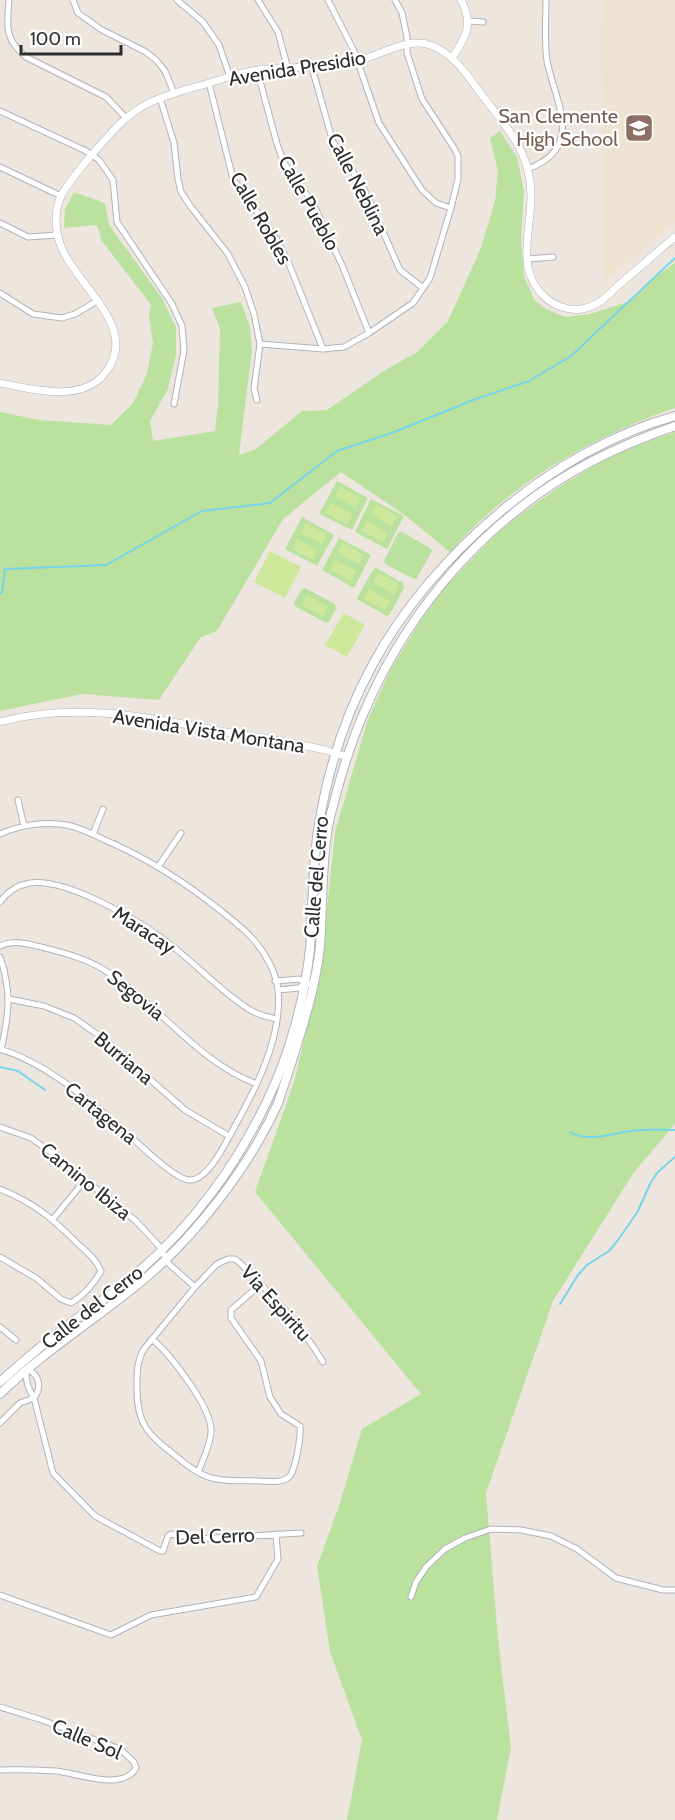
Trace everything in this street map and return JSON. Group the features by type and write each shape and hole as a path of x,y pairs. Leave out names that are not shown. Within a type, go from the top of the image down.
{"main road":[{"name":"Calle del Cerro","path":"0,1382 126,1293 166,1259 203,1220 260,1138 278,1102 299,1038 309,984 314,855 319,821 336,754 353,706 373,664 401,619 436,574 487,522 532,488 588,452 630,431 675,416"},
{"name":"Calle del Cerro","path":"0,1394 24,1366 71,1323 138,1272 162,1250 196,1214 251,1134 270,1096 287,1053 320,949 328,828 346,756 363,711 383,670 411,624 445,579 493,530 523,505 571,473 607,453 675,426"}],"street":[{"path":"9,0 7,18 9,34 15,48 26,57 106,97 126,118"},
{"path":"73,0 78,14 102,30 146,52 156,60 165,71 174,93"},
{"path":"177,0 203,22 219,45 230,77"},
{"path":"258,0 278,32 288,69"},
{"path":"328,0 358,61 373,110 386,134 422,190 436,203 451,208"},
{"path":"260,344 323,349 344,347 414,303 429,278 458,179 458,156 422,99 406,53 402,13 395,0"},
{"path":"452,58 466,35 469,21 461,0"},
{"path":"528,169 552,153 558,146 563,132 562,111 547,60 546,0"},
{"path":"469,21 483,22"},
{"name":"Avenida Presidio","path":"0,383 60,393 78,391 94,384 104,374 113,361 116,346 114,329 63,253 57,235 56,214 61,196 126,118 160,98 257,70 312,68 358,61 406,44 425,44 452,58 459,64 521,148 528,169 532,201 527,259 530,275 537,289 549,301 564,308 581,309 598,303 675,237"},
{"name":"Calle Neblina","path":"312,68 333,142 363,187 400,270 423,288"},
{"name":"Calle Pueblo","path":"257,70 284,163 312,202 342,265 369,333"},
{"name":"Calle Robles","path":"209,83 233,179 276,238 289,264 323,349"},
{"path":"160,98 174,143 178,179 182,192 234,263 245,286 254,314 260,344 254,389 257,400"},
{"path":"0,111 86,151 99,160 113,180 117,222 172,304 182,326 184,350 174,404"},
{"path":"0,167 61,196"},
{"path":"0,223 28,237 57,235"},
{"path":"527,259 553,257"},
{"path":"0,293 33,314 62,318 75,314 97,301"},
{"name":"Avenida Vista Montana","path":"0,722 60,712 120,714 326,750 346,756"},
{"path":"18,800 24,826"},
{"path":"93,834 103,809"},
{"path":"0,834 24,826 68,825 125,848 185,883 251,937 266,956 277,986 277,1019 272,1043 257,1084 229,1136"},
{"path":"158,867 181,833"},
{"name":"Maracay","path":"0,902 17,886 30,883 54,884 78,893 131,918 163,939 248,1010 277,1019"},
{"name":"Segovia","path":"0,946 19,942 73,955 102,968 226,1070 257,1084"},
{"path":"0,957 5,971 9,999 8,1022 1,1050"},
{"path":"277,986 300,979 309,984"},
{"name":"Burriana","path":"9,999 44,1006 74,1018 104,1039 184,1110 229,1136"},
{"name":"Cartagena","path":"1,1050 47,1069 185,1179 198,1179 216,1158 229,1136"},
{"name":"Camino Ibiza","path":"0,1127 31,1138 52,1153 136,1221 162,1250 166,1259"},
{"path":"53,1219 85,1180"},
{"path":"0,1189 24,1199 53,1219 97,1261 101,1271 95,1282 71,1303 61,1299 36,1278 0,1257"},
{"name":"Via Espiritu","path":"195,1287 217,1264 228,1258 236,1260 261,1284 313,1345 323,1362"},
{"path":"166,1259 195,1287 152,1338 140,1356 137,1366 136,1395 140,1418 153,1438 191,1469 217,1479 283,1480 290,1475 299,1448 300,1426 281,1414 270,1397 261,1361 231,1318 231,1310 261,1284"},
{"path":"0,1327 16,1340"},
{"path":"152,1338 171,1357 203,1406 209,1421 211,1431 209,1441 198,1472"},
{"name":"Del Cerro","path":"24,1366 32,1371 39,1383 39,1392 34,1398"},
{"name":"Del Cerro","path":"24,1366 25,1378 34,1398 53,1473 95,1516 161,1552 171,1534 196,1539 301,1533"},
{"path":"0,1423 20,1403 34,1398"},
{"path":"411,1597 416,1582 426,1567 445,1549 465,1538 491,1529 520,1530 551,1536 577,1549 616,1578 663,1590 675,1590"},
{"name":"Del Cerro","path":"0,1595 111,1635 152,1615 256,1597 278,1559 276,1534"},
{"name":"Calle Sol","path":"0,1707 120,1749 134,1762 136,1768 129,1776 106,1780 89,1779 59,1772 0,1770"}],"shaded area":[{"name":"San Clemente High School","path":"604,0 675,0 675,222 605,281 601,35"}],"green space":[{"path":"500,131 517,157 524,191 521,239 524,276 535,301 548,310 566,317 590,314 628,302 648,282 675,263 675,408 613,433 553,465 498,505 450,552 406,516 341,472 283,519 217,631 201,637 159,700 82,694 0,711 0,412 39,420 111,425 133,403 147,374 153,343 149,315 151,305 102,241 97,225 64,228 65,209 74,192 105,203 109,224 162,298 176,327 176,354 168,389 150,421 153,441 215,431 220,329 212,308 241,302 250,327 252,350 239,455 256,449 302,411 327,410 385,370 416,353 448,321 481,248 495,201 498,171 490,138"},
{"path":"675,432 675,1124 634,1172 553,1301 486,1493 498,1639 511,1747 497,1820 347,1820 362,1740 330,1652 317,1566 339,1506 362,1429 421,1394 255,1192 294,1082 320,973 335,832 368,719 391,669 422,618 445,587 496,534 565,483 604,460"},
{"path":"337,481 368,498 352,530 319,514"},
{"path":"340,487 361,498 356,508 335,496"},
{"path":"371,499 404,516 387,549 355,532"},
{"path":"331,503 352,514 347,524 326,513"},
{"path":"376,505 397,516 392,526 371,515"},
{"path":"302,517 334,535 317,566 285,549"},
{"path":"367,521 388,533 383,542 362,531"},
{"path":"306,523 327,534 322,544 301,533"},
{"path":"402,532 432,551 417,578 414,579 385,564 384,561 398,533"},
{"path":"339,538 371,555 354,588 322,570"},
{"path":"297,539 318,550 313,560 292,549"},
{"path":"343,543 364,555 359,564 338,553"},
{"path":"270,551 301,567 285,598 254,582"},
{"path":"335,560 356,571 351,581 330,569"},
{"path":"376,568 403,583 404,588 387,616 357,598"},
{"path":"378,573 399,584 394,594 373,583"},
{"path":"305,588 335,604 336,609 329,622 326,623 295,606 294,603 301,590"},
{"path":"369,589 390,601 385,610 364,599"},
{"path":"307,595 328,607 323,616 302,605"},
{"path":"344,613 365,625 347,657 325,645"}],"waterway":[{"path":"0,594 5,569 106,565 202,511 270,503 337,451 392,433 473,400 529,381 571,356 675,258"},
{"path":"0,1067 18,1071 45,1090"},
{"path":"570,1132 592,1137 642,1130 675,1130"},
{"path":"560,1304 587,1265 609,1251 618,1240 638,1211 657,1173 675,1157"}],"place":[{"name":"San Clemente High School","path":"639,128"}]}
